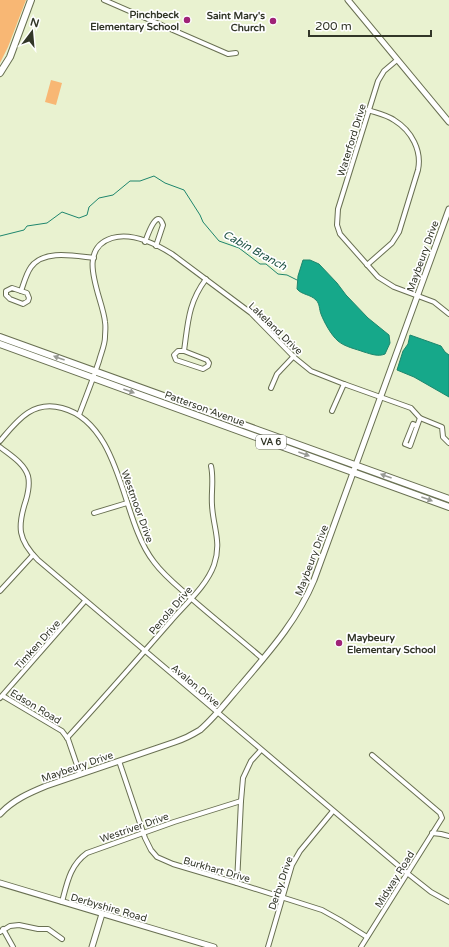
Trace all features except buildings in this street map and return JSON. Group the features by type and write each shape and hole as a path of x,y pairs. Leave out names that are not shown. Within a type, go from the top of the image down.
{"main road":[{"path":"0,73 10,57 31,0"},
{"name":"Patterson Avenue","path":"0,337 449,499"},
{"name":"Patterson Avenue","path":"0,344 449,507"}],"street":[{"path":"104,0 228,54 236,53"},
{"path":"348,0 449,122"},
{"name":"Waterford Drive","path":"367,265 339,232 336,219 368,110 380,77 387,68 397,60"},
{"path":"368,110 387,117 400,124 415,142 420,162 399,232 392,243 367,265 387,283 434,302 449,314"},
{"name":"Maybeury Drive","path":"0,814 12,802 29,792 188,737 205,725 217,713 290,626 309,593 449,208"},
{"path":"145,242 153,222 160,220 163,225 156,246"},
{"name":"Lakeland Drive","path":"94,258 99,247 109,239 118,237 126,237 145,242 172,254 251,313 311,371 380,398 411,408 420,418 441,426 443,429 443,437 449,443"},
{"path":"0,441 19,418 30,411 43,407 57,407 70,410 79,415 105,340 105,322 95,285 92,264 94,258 64,256 43,258 30,268 21,291"},
{"path":"184,351 190,307 194,296 206,279"},
{"path":"12,288 21,291 27,293 29,296 28,301 25,304 10,299 6,295 6,291 12,288"},
{"path":"184,351 207,360 208,366 203,368 176,360 174,355 176,352 184,351"},
{"path":"271,388 277,374 294,356"},
{"path":"332,411 344,384"},
{"name":"Westmoor Drive","path":"79,415 99,436 110,454 138,533 148,553 164,574 263,659"},
{"path":"417,426 412,424 405,444 410,446 420,418"},
{"name":"Avalon Drive","path":"0,447 22,466 28,475 29,489 21,513 20,528 24,544 33,555 85,601 407,874 431,892 449,902"},
{"name":"Penola Drive","path":"67,738 209,576 216,556 218,540 212,507 213,474 211,466"},
{"path":"94,513 127,503"},
{"path":"0,591 33,555"},
{"name":"Timken Drive","path":"1,697 85,601"},
{"name":"Edson Road","path":"1,697 62,731 67,738 80,774"},
{"path":"237,883 243,778 254,757 261,750"},
{"name":"Midway Road","path":"360,947 442,818 440,813 372,755"},
{"name":"Burkhart Drive","path":"119,761 143,833 151,850 162,860 322,910 367,937"},
{"name":"Westriver Drive","path":"62,902 70,873 81,857 91,851 241,801"},
{"name":"Derby Drive","path":"268,947 290,872 297,856 333,810"},
{"path":"432,833 449,836"},
{"name":"Derbyshire Road","path":"0,883 214,947"},
{"path":"92,947 102,914"},
{"path":"12,947 1,930 10,926 19,925 38,929 46,928 62,939"}],"shaded area":[{"path":"0,0 26,0 8,47 0,63"},
{"path":"51,80 62,83 56,105 45,102"}],"water":[{"path":"303,260 310,260 319,264 368,318 389,335 390,343 385,354 377,355 351,348 335,338 324,321 319,305 314,298 297,289 298,276"},
{"path":"410,335 441,346 449,355 449,397 414,377 397,370 403,351 408,344"}],"waterway":[{"name":"Cabin Branch","path":"0,236 24,230 27,226 47,223 62,212 79,218 87,215 89,207 99,198 113,195 130,181 140,181 154,176 165,183 184,190 203,222 219,241 239,248 260,264 266,264 278,274 287,275 297,280"}],"place":[{"name":"Pinchbeck Elementary School","path":"187,20"},
{"name":"Saint Mary's Church","path":"273,21"},
{"name":"Maybeury Elementary School","path":"339,643"}]}
